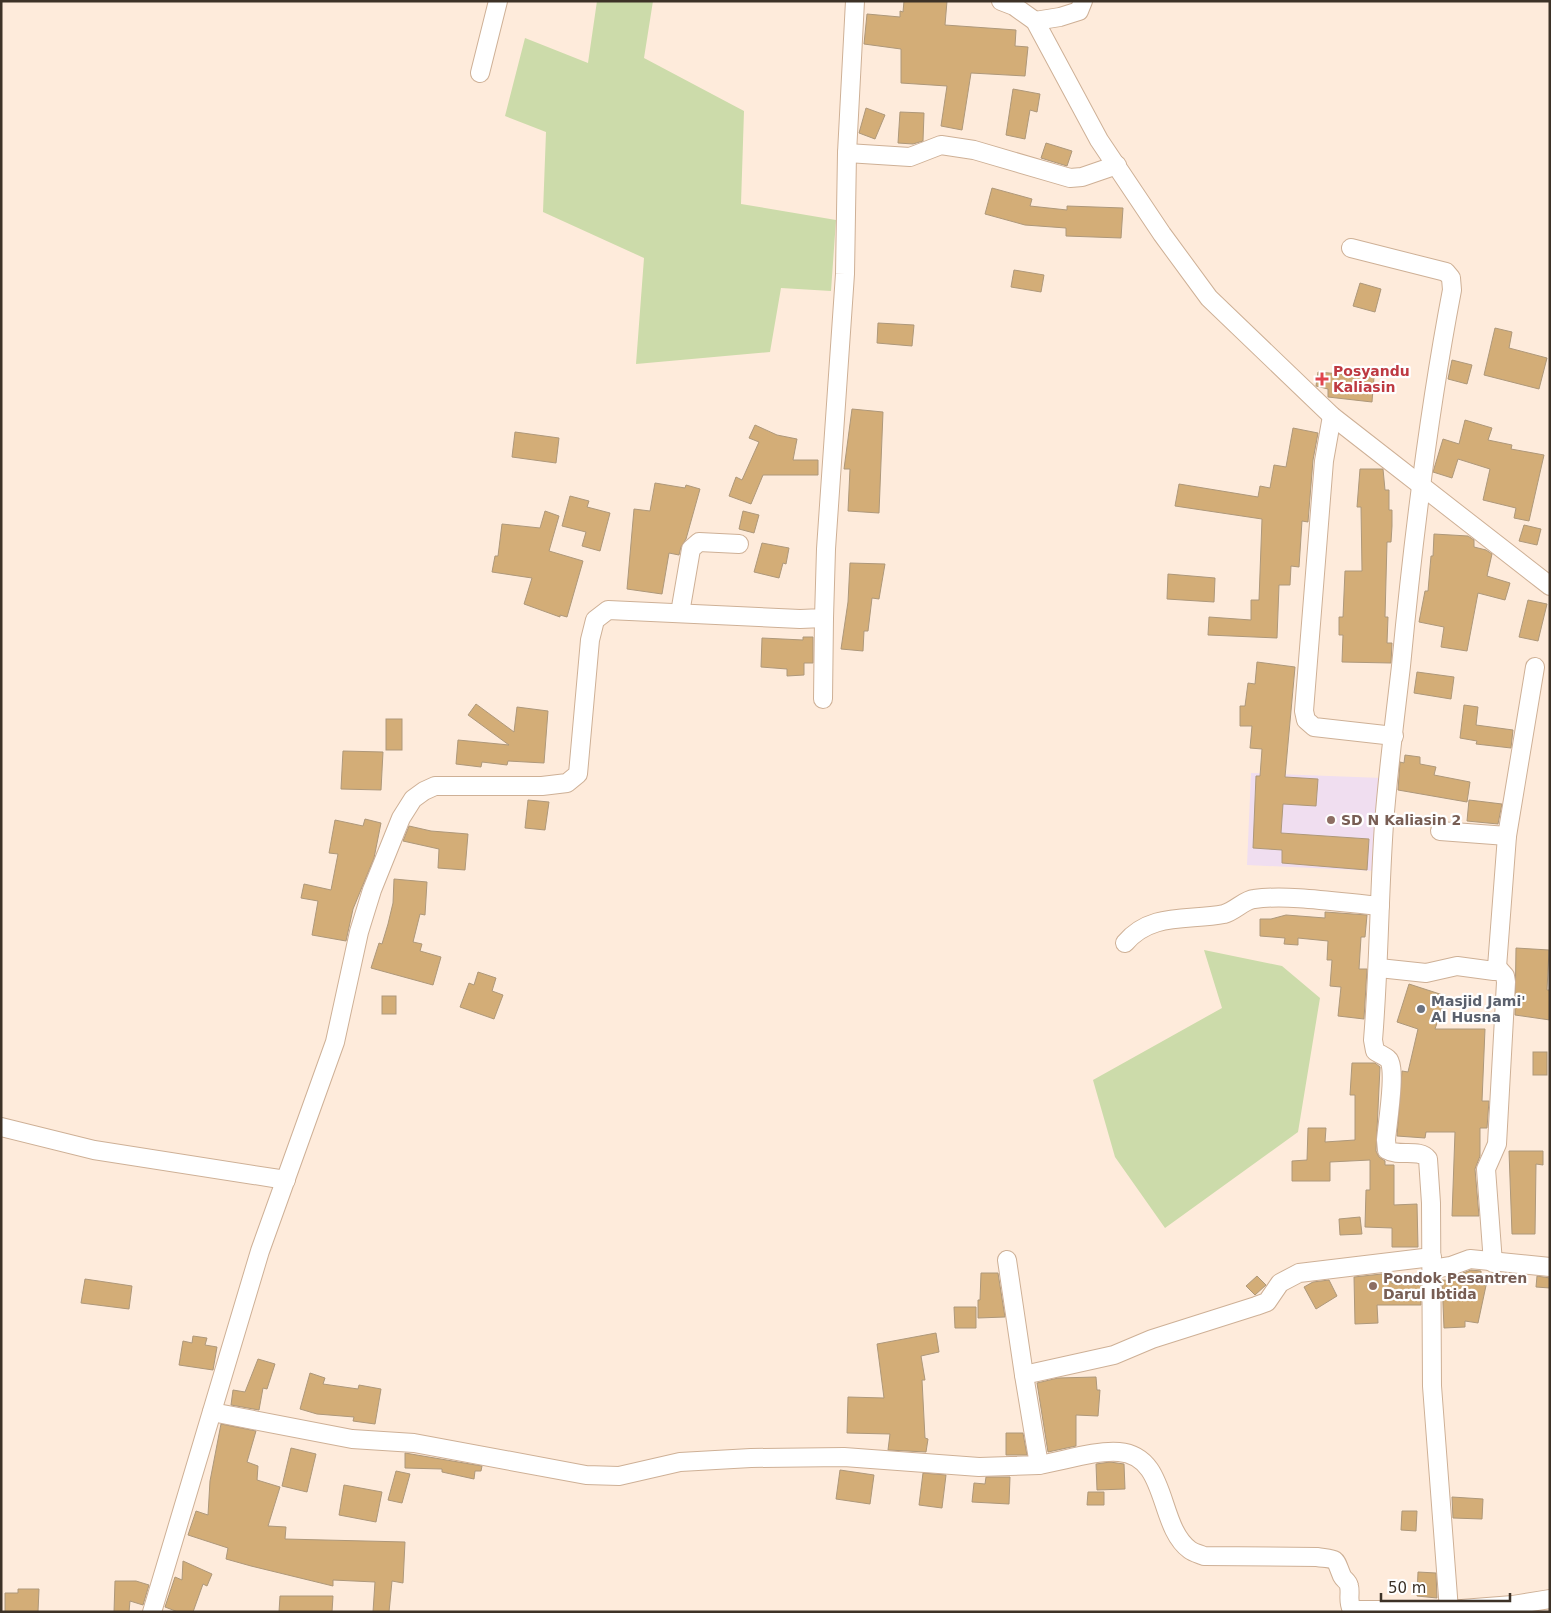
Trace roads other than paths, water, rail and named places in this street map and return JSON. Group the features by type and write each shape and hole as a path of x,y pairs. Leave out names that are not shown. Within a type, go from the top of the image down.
{"street":[{"path":"480,73 498,1"},
{"path":"823,699 827,530 846,254 846,153 856,1"},
{"path":"1001,1 1014,6 1035,21 1099,140 1162,234 1209,298 1332,416 1550,586"},
{"path":"1035,21 1060,17 1080,11 1083,1"},
{"path":"846,153 910,157 941,145 974,150 1070,178 1090,175 1117,165"},
{"path":"1351,248 1446,272 1451,278 1452,290 1434,382 1420,484 1384,823 1379,968 1373,1040 1375,1051 1388,1058 1391,1063 1392,1074 1386,1140 1387,1150 1392,1153 1422,1154 1428,1159 1432,1263 1432,1386 1449,1610"},
{"path":"1332,416 1324,461 1304,711 1306,720 1314,726 1394,736"},
{"path":"680,613 691,549 699,542 739,544"},
{"path":"152,1612 260,1251 335,1042 359,932 372,890 401,818 414,799 424,791 435,786 450,784 542,786 567,782 578,774 590,640 595,620 608,610 800,620 824,618"},
{"path":"1493,1262 1486,1169 1497,1144 1506,982 1505,976 1497,967 1507,836 1535,667"},
{"path":"1440,830 1507,836"},
{"path":"1125,943 1132,934 1151,923 1182,917 1226,914 1252,899 1271,898 1380,906"},
{"path":"1379,968 1426,973 1457,966 1494,970 1497,967"},
{"path":"1,1127 94,1150 286,1180"},
{"path":"1024,1375 1114,1355 1152,1339 1267,1302 1280,1283 1299,1273 1432,1263 1451,1266 1470,1259 1550,1267"},
{"path":"1006,1260 1040,1465"},
{"path":"212,1412 352,1440 414,1444 586,1475 620,1476 680,1462 751,1458 844,1457 979,1467 1040,1465 1104,1453 1129,1453 1148,1466 1180,1539 1190,1550 1211,1556 1317,1557 1334,1560 1339,1564 1342,1577 1349,1586 1349,1602 1352,1610 1449,1610 1512,1605 1550,1599"}],"place":[{"name":"Posyandu Kaliasin","path":"1322,379"},
{"name":"SD N Kaliasin 2","path":"1331,820"},
{"name":"Masjid Jami' Al Husna","path":"1421,1009"},
{"name":"Pondok Pesantren Darul Ibtida","path":"1373,1286"}]}
